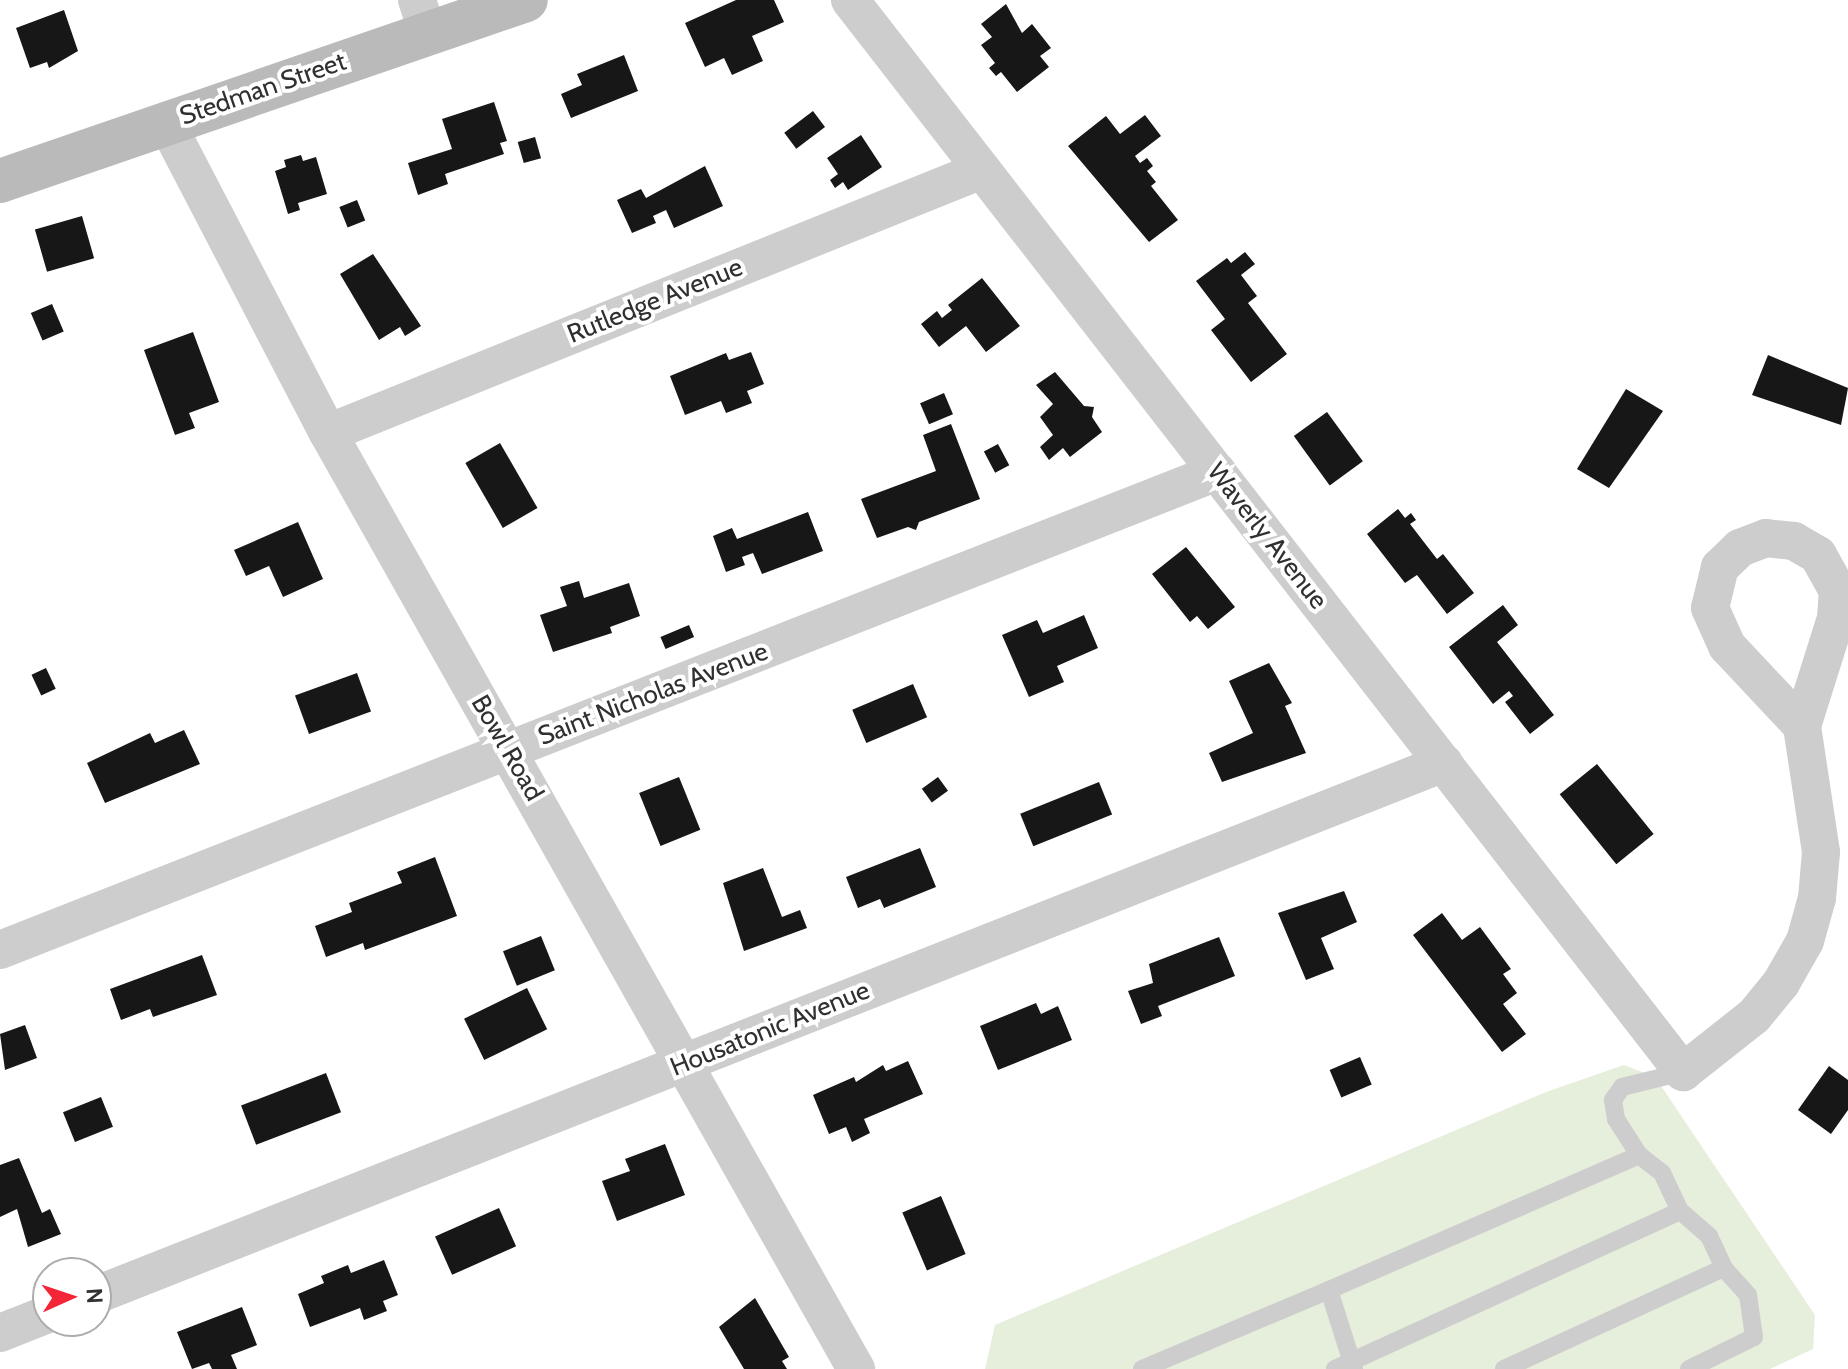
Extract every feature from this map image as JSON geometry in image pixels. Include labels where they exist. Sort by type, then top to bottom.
[{"type":"main road","name":"Stedman Street","points":[[0,181],[166,122],[422,16],[526,0]]},
{"type":"street","name":"Waverly Avenue","points":[[850,0],[1683,1072]]},
{"type":"street","name":"Bowl Road","points":[[166,122],[328,433],[856,1369]]},
{"type":"street","name":"Rutledge Avenue","points":[[328,433],[982,170]]},
{"type":"street","name":"Saint Nicholas Avenue","points":[[0,950],[1217,472]]},
{"type":"street","points":[[1683,1072],[1754,1016],[1805,941],[1817,898],[1821,852],[1802,726],[1836,618],[1838,591],[1818,555],[1794,541],[1766,538],[1729,556],[1714,580],[1710,608],[1727,646],[1802,726]]},
{"type":"street","name":"Housatonic Avenue","points":[[112,1289],[1444,763]]},
{"type":"street","points":[[0,1333],[32,1320]]},
{"type":"lane","points":[[1683,1072],[1615,1094],[1616,1119],[1639,1155],[1662,1173],[1680,1211],[1709,1236],[1724,1268],[1748,1295],[1754,1337],[1689,1369]]},
{"type":"lane","points":[[1142,1369],[1639,1155]]},
{"type":"lane","points":[[1329,1290],[1347,1367],[1680,1211]]},
{"type":"lane","points":[[1504,1369],[1724,1268]]},
{"type":"green space","points":[[1624,1065],[1655,1077],[1815,1315],[1813,1349],[1770,1369],[985,1369],[995,1325],[1546,1092]]},
{"type":"building","points":[[736,0],[774,0],[784,22],[752,36],[763,61],[732,75],[724,58],[705,67],[685,23]]},
{"type":"building","points":[[1006,4],[1022,33],[1032,24],[1051,48],[1040,56],[1049,67],[1017,92],[1001,72],[996,76],[989,68],[995,63],[981,45],[992,37],[981,24]]},
{"type":"building","points":[[64,10],[78,51],[49,68],[47,62],[30,68],[16,28]]},
{"type":"building","points":[[624,55],[638,91],[571,118],[561,94],[582,85],[577,74]]},
{"type":"building","points":[[494,102],[507,141],[500,143],[504,154],[445,174],[448,184],[418,195],[408,163],[452,149],[442,119]]},
{"type":"building","points":[[813,111],[825,127],[796,149],[784,133]]},
{"type":"building","points":[[1145,115],[1161,136],[1135,156],[1140,163],[1147,158],[1153,166],[1147,171],[1156,182],[1151,186],[1178,220],[1149,242],[1068,146],[1106,116],[1120,134]]},
{"type":"building","points":[[861,135],[882,167],[848,190],[843,182],[835,188],[830,180],[838,174],[827,158]]},
{"type":"building","points":[[535,137],[541,158],[524,163],[518,142]]},
{"type":"building","points":[[301,155],[303,161],[316,157],[327,194],[298,203],[300,210],[288,214],[275,171],[286,167],[284,160]]},
{"type":"building","points":[[705,166],[723,206],[674,228],[666,210],[653,216],[656,223],[632,233],[617,200],[641,189],[646,198]]},
{"type":"building","points":[[357,200],[365,220],[348,228],[339,207]]},
{"type":"building","points":[[82,216],[94,258],[47,272],[35,230]]},
{"type":"building","points":[[1245,252],[1255,264],[1241,275],[1257,296],[1248,303],[1287,354],[1251,382],[1211,330],[1225,319],[1196,281],[1227,258],[1231,263]]},
{"type":"building","points":[[373,254],[421,326],[405,336],[400,327],[379,340],[340,274]]},
{"type":"building","points":[[982,278],[1020,326],[986,352],[966,326],[939,347],[921,324],[937,311],[942,318],[952,310],[948,305]]},
{"type":"building","points":[[52,304],[64,332],[43,341],[31,313]]},
{"type":"building","points":[[193,332],[219,402],[189,413],[195,428],[175,435],[144,350]]},
{"type":"building","points":[[751,352],[764,384],[747,391],[752,403],[726,413],[721,401],[685,415],[670,376],[726,353],[729,360]]},
{"type":"building","points":[[1768,355],[1848,388],[1841,425],[1752,395]]},
{"type":"building","points":[[1055,372],[1084,406],[1094,407],[1092,417],[1102,432],[1070,457],[1063,448],[1049,460],[1040,447],[1053,435],[1040,417],[1053,404],[1036,385]]},
{"type":"building","points":[[1626,389],[1663,411],[1609,488],[1577,469]]},
{"type":"building","points":[[944,393],[953,414],[929,424],[920,403]]},
{"type":"building","points":[[1327,412],[1363,461],[1330,485],[1294,436]]},
{"type":"building","points":[[951,424],[980,499],[919,522],[916,530],[908,527],[877,538],[861,499],[936,471],[923,435]]},
{"type":"building","points":[[500,443],[538,508],[503,528],[465,463]]},
{"type":"building","points":[[998,444],[1009,465],[995,473],[984,452]]},
{"type":"building","points":[[1398,509],[1405,518],[1411,513],[1416,520],[1410,524],[1437,559],[1443,554],[1474,593],[1447,614],[1417,575],[1405,583],[1367,534]]},
{"type":"building","points":[[808,512],[823,551],[762,574],[753,553],[742,557],[745,565],[726,572],[713,536],[732,528],[737,539]]},
{"type":"building","points":[[298,522],[323,579],[283,597],[269,566],[246,576],[234,550]]},
{"type":"building","points":[[1186,547],[1235,607],[1208,629],[1197,616],[1190,622],[1152,574]]},
{"type":"building","points":[[579,581],[584,598],[629,583],[640,616],[610,627],[612,633],[553,652],[540,615],[567,606],[560,587]]},
{"type":"building","points":[[1503,605],[1518,625],[1497,642],[1554,715],[1530,734],[1505,702],[1513,696],[1509,691],[1493,704],[1449,647]]},
{"type":"building","points":[[1084,615],[1098,648],[1057,666],[1064,682],[1029,697],[1002,635],[1037,620],[1043,633]]},
{"type":"building","points":[[689,625],[694,637],[666,649],[660,637]]},
{"type":"building","points":[[1269,663],[1292,703],[1285,706],[1306,753],[1222,782],[1209,753],[1253,733],[1229,681]]},
{"type":"building","points":[[46,668],[56,689],[41,696],[31,675]]},
{"type":"building","points":[[357,673],[371,712],[309,734],[295,696]]},
{"type":"building","points":[[913,684],[927,717],[866,743],[852,710]]},
{"type":"building","points":[[184,730],[200,764],[105,803],[87,763],[150,733],[155,743]]},
{"type":"building","points":[[1597,764],[1654,834],[1616,864],[1560,794]]},
{"type":"building","points":[[679,777],[700,830],[660,846],[639,793]]},
{"type":"building","points":[[938,777],[948,791],[932,803],[922,789]]},
{"type":"building","points":[[1099,782],[1112,814],[1033,846],[1020,814]]},
{"type":"building","points":[[920,848],[936,887],[884,908],[880,899],[858,908],[846,877]]},
{"type":"building","points":[[435,857],[457,916],[365,950],[363,943],[326,957],[315,926],[352,912],[349,903],[402,883],[397,872]]},
{"type":"building","points":[[763,868],[782,917],[800,910],[807,928],[744,951],[723,883]]},
{"type":"building","points":[[1344,891],[1357,922],[1321,938],[1334,969],[1306,980],[1278,913]]},
{"type":"building","points":[[1442,913],[1462,940],[1480,927],[1511,969],[1503,974],[1517,993],[1503,1004],[1526,1034],[1502,1052],[1413,935]]},
{"type":"building","points":[[541,936],[555,970],[517,986],[503,951]]},
{"type":"building","points":[[1219,937],[1235,976],[1158,1006],[1162,1016],[1141,1024],[1128,991],[1153,983],[1149,964]]},
{"type":"building","points":[[202,955],[217,995],[153,1017],[150,1009],[121,1020],[110,989]]},
{"type":"building","points":[[527,988],[547,1029],[484,1060],[464,1019]]},
{"type":"building","points":[[1036,1003],[1041,1014],[1058,1006],[1072,1040],[998,1070],[980,1026]]},
{"type":"building","points":[[25,1025],[37,1058],[5,1070],[0,1034]]},
{"type":"building","points":[[1360,1057],[1372,1085],[1341,1098],[1330,1070]]},
{"type":"building","points":[[908,1061],[923,1094],[864,1119],[870,1133],[852,1142],[846,1127],[829,1134],[813,1095],[854,1077],[856,1082],[883,1065],[886,1071]]},
{"type":"building","points":[[1829,1066],[1848,1080],[1848,1110],[1831,1134],[1798,1110]]},
{"type":"building","points":[[326,1073],[341,1112],[256,1145],[241,1106]]},
{"type":"building","points":[[101,1097],[113,1127],[75,1142],[63,1112]]},
{"type":"building","points":[[665,1144],[685,1195],[617,1221],[602,1181],[630,1171],[625,1159]]},
{"type":"building","points":[[19,1158],[42,1213],[50,1209],[61,1234],[28,1247],[17,1209],[0,1217],[0,1165]]},
{"type":"building","points":[[941,1196],[966,1254],[927,1270],[902,1212]]},
{"type":"building","points":[[499,1208],[516,1246],[452,1275],[435,1236]]},
{"type":"building","points":[[384,1260],[398,1295],[383,1301],[387,1311],[364,1320],[360,1308],[310,1327],[298,1294],[324,1283],[321,1276],[348,1265],[351,1273]]},
{"type":"building","points":[[755,1298],[789,1357],[782,1361],[787,1369],[744,1369],[719,1327]]},
{"type":"building","points":[[242,1307],[257,1345],[231,1355],[237,1369],[212,1369],[209,1363],[192,1369],[177,1332]]}]
